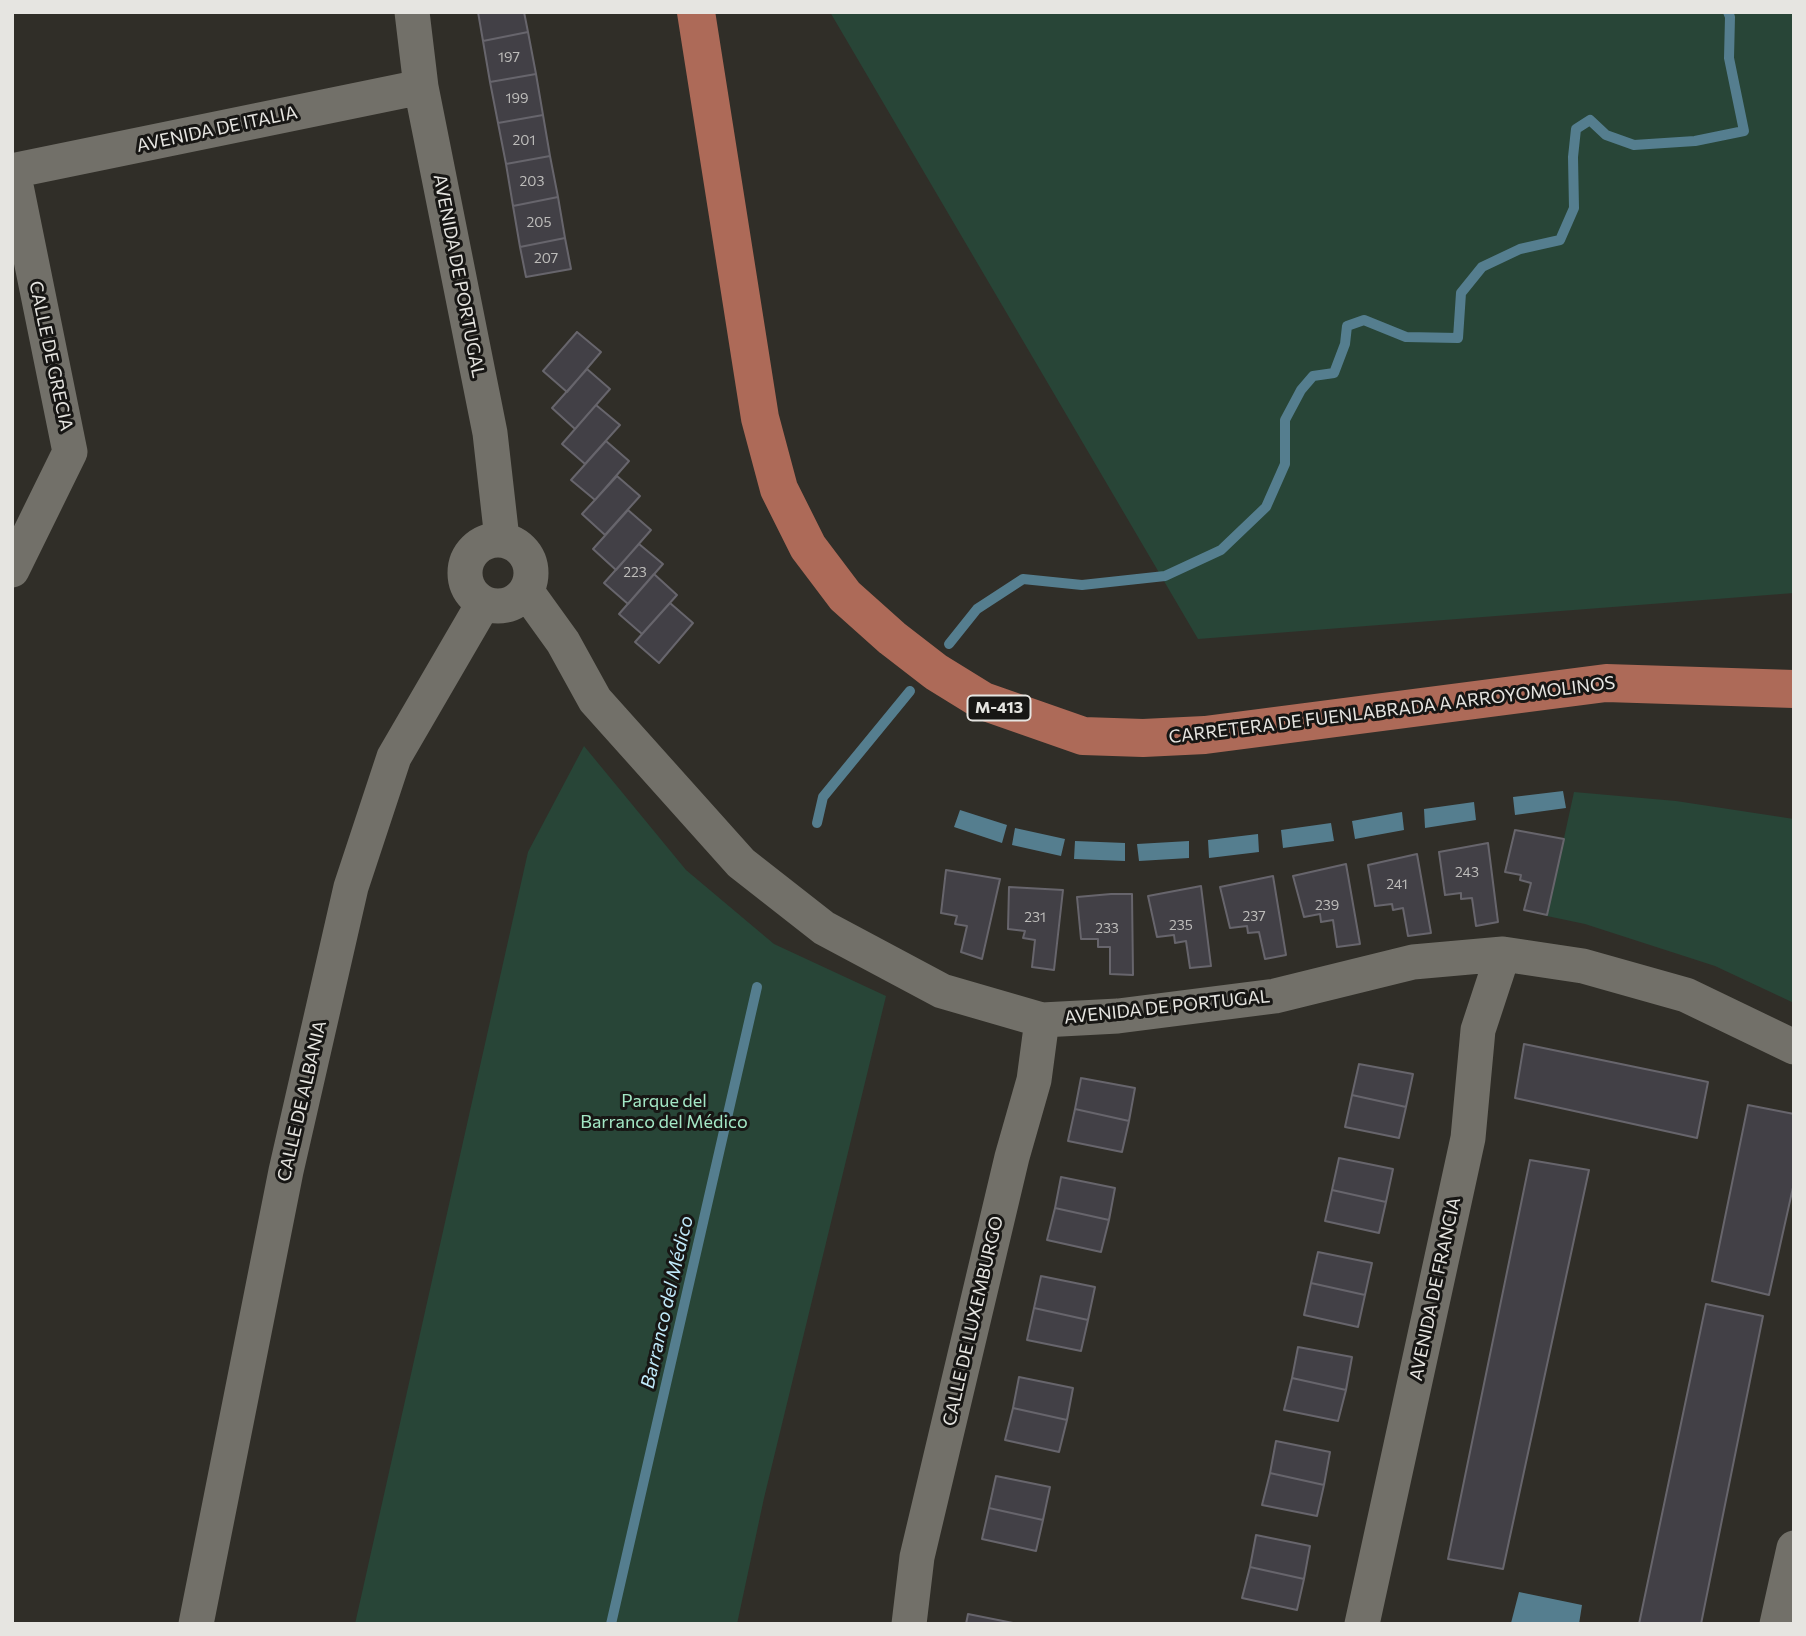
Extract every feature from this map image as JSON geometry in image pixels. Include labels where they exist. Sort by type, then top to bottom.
[{"type":"main road","name":"CARRETERA DE FUENLABRADA A ARROYOMOLINOS","points":[[696,12],[760,418],[779,489],[808,547],[845,596],[914,655],[983,701],[1083,736],[1143,738],[1205,735],[1606,683],[1794,689]]},
{"type":"street","name":"AVENIDA DE PORTUGAL","points":[[412,12],[421,87],[490,433],[502,540]]},
{"type":"street","name":"AVENIDA DE ITALIA","points":[[13,171],[421,87]]},
{"type":"street","name":"CALLE DE GRECIA","points":[[12,570],[70,452],[13,171]]},
{"type":"street","points":[[502,540],[518,545],[528,556],[533,574],[527,592],[516,602],[500,607],[483,604],[468,590],[464,576],[467,561],[476,548],[489,541],[502,540]]},
{"type":"street","name":"AVENIDA DE PORTUGAL","points":[[527,592],[563,642],[595,700],[741,863],[824,928],[942,991],[1042,1020],[1118,1016],[1275,996],[1413,962],[1503,954],[1583,966],[1686,995],[1794,1046]]},
{"type":"street","name":"CALLE DE ALBANIA","points":[[195,1624],[286,1171],[351,887],[394,757],[483,604]]},
{"type":"street","name":"AVENIDA DE FRANCIA","points":[[1362,1624],[1468,1138],[1478,1030],[1503,954]]},
{"type":"street","name":"CALLE DE LUXEMBURGO","points":[[909,1624],[917,1557],[1012,1157],[1034,1080],[1042,1020]]},
{"type":"street","points":[[1777,1624],[1794,1548]]},
{"type":"green space","points":[[830,12],[1794,12],[1794,593],[1198,639]]},
{"type":"green space","name":"Parque del Barranco del Médico","points":[[584,746],[686,870],[774,944],[886,996],[764,1498],[737,1624],[355,1624],[528,852]]},
{"type":"green space","points":[[1574,792],[1676,801],[1794,819],[1794,1003],[1715,966],[1585,924],[1547,916]]},
{"type":"water","points":[[1563,791],[1566,808],[1515,815],[1513,797]]},
{"type":"water","points":[[1474,802],[1476,820],[1425,828],[1424,809]]},
{"type":"water","points":[[960,810],[1007,825],[1002,843],[954,827]]},
{"type":"water","points":[[1402,812],[1404,830],[1355,839],[1352,821]]},
{"type":"water","points":[[1331,823],[1334,841],[1283,848],[1281,830]]},
{"type":"water","points":[[1015,828],[1065,839],[1061,856],[1012,845]]},
{"type":"water","points":[[1258,834],[1259,852],[1209,858],[1208,840]]},
{"type":"water","points":[[1075,841],[1125,843],[1125,861],[1074,859]]},
{"type":"water","points":[[1189,841],[1189,858],[1139,861],[1137,844]]},
{"type":"water","points":[[1519,1592],[1582,1605],[1579,1624],[1511,1623]]},
{"type":"building","points":[[478,12],[524,12],[528,32],[483,41]]},
{"type":"building","points":[[528,32],[536,74],[490,82],[483,41]]},
{"type":"building","points":[[536,74],[543,115],[498,123],[490,82]]},
{"type":"building","points":[[543,115],[550,156],[506,164],[498,123]]},
{"type":"building","points":[[550,156],[558,197],[513,206],[506,164]]},
{"type":"building","points":[[558,197],[565,238],[520,247],[513,206]]},
{"type":"building","points":[[565,238],[571,269],[526,277],[520,247]]},
{"type":"building","points":[[577,332],[601,352],[567,392],[543,371]]},
{"type":"building","points":[[587,369],[610,389],[575,429],[552,408]]},
{"type":"building","points":[[596,405],[620,425],[585,464],[562,444]]},
{"type":"building","points":[[606,441],[629,461],[595,500],[571,480]]},
{"type":"building","points":[[617,476],[640,496],[605,535],[582,514]]},
{"type":"building","points":[[628,510],[651,530],[616,570],[593,549]]},
{"type":"building","points":[[639,544],[663,564],[628,604],[604,583]]},
{"type":"building","points":[[654,574],[677,595],[642,634],[619,614]]},
{"type":"building","points":[[670,603],[693,623],[659,663],[635,642]]},
{"type":"building","points":[[1515,830],[1564,839],[1547,915],[1524,910],[1531,883],[1520,880],[1521,875],[1505,872]]},
{"type":"building","points":[[1488,843],[1498,922],[1476,926],[1472,898],[1461,899],[1461,893],[1445,895],[1439,852]]},
{"type":"building","points":[[1417,854],[1431,933],[1408,936],[1403,908],[1393,910],[1392,904],[1375,906],[1368,865]]},
{"type":"building","points":[[1346,864],[1360,944],[1337,947],[1333,920],[1321,922],[1320,914],[1304,917],[1293,876]]},
{"type":"building","points":[[946,870],[1000,879],[982,959],[961,952],[967,926],[955,924],[957,916],[941,913]]},
{"type":"building","points":[[1273,876],[1286,955],[1265,959],[1259,932],[1248,933],[1247,926],[1230,928],[1220,887]]},
{"type":"building","points":[[1201,886],[1211,966],[1190,968],[1186,941],[1175,943],[1174,935],[1157,937],[1148,896]]},
{"type":"building","points":[[1009,887],[1063,890],[1054,970],[1032,967],[1035,940],[1023,938],[1025,931],[1008,929]]},
{"type":"building","points":[[1132,894],[1133,975],[1110,974],[1110,947],[1098,947],[1098,939],[1081,939],[1077,897]]},
{"type":"building","points":[[1524,1044],[1708,1082],[1697,1138],[1515,1098]]},
{"type":"building","points":[[1359,1064],[1413,1074],[1406,1107],[1352,1095]]},
{"type":"building","points":[[1081,1078],[1135,1088],[1129,1121],[1075,1109]]},
{"type":"building","points":[[1352,1095],[1406,1107],[1399,1138],[1345,1127]]},
{"type":"building","points":[[1748,1105],[1794,1114],[1794,1183],[1769,1295],[1712,1281]]},
{"type":"building","points":[[1075,1109],[1129,1121],[1122,1152],[1068,1141]]},
{"type":"building","points":[[1339,1158],[1393,1169],[1386,1202],[1332,1190]]},
{"type":"building","points":[[1530,1160],[1589,1170],[1503,1569],[1448,1559]]},
{"type":"building","points":[[1061,1177],[1115,1188],[1109,1220],[1055,1208]]},
{"type":"building","points":[[1332,1190],[1386,1202],[1379,1233],[1325,1221]]},
{"type":"building","points":[[1055,1208],[1109,1220],[1101,1252],[1047,1240]]},
{"type":"building","points":[[1318,1252],[1372,1263],[1365,1295],[1311,1283]]},
{"type":"building","points":[[1041,1276],[1095,1287],[1088,1320],[1034,1308]]},
{"type":"building","points":[[1311,1283],[1365,1295],[1358,1327],[1304,1315]]},
{"type":"building","points":[[1706,1304],[1763,1316],[1701,1624],[1639,1624]]},
{"type":"building","points":[[1034,1308],[1088,1320],[1081,1351],[1027,1340]]},
{"type":"building","points":[[1298,1347],[1352,1357],[1346,1390],[1292,1378]]},
{"type":"building","points":[[1019,1377],[1073,1388],[1067,1420],[1013,1408]]},
{"type":"building","points":[[1292,1378],[1346,1390],[1338,1421],[1284,1410]]},
{"type":"building","points":[[1013,1408],[1067,1420],[1059,1452],[1005,1440]]},
{"type":"building","points":[[1276,1441],[1330,1452],[1324,1485],[1270,1473]]},
{"type":"building","points":[[1270,1473],[1324,1485],[1317,1516],[1262,1505]]},
{"type":"building","points":[[996,1476],[1050,1487],[1043,1520],[989,1508]]},
{"type":"building","points":[[989,1508],[1043,1520],[1036,1551],[982,1539]]},
{"type":"building","points":[[1256,1535],[1310,1546],[1304,1579],[1250,1567]]},
{"type":"building","points":[[1250,1567],[1304,1579],[1297,1610],[1242,1598]]},
{"type":"building","points":[[968,1614],[1018,1624],[966,1624]]},
{"type":"waterway","name":"Barranco del Médico","points":[[949,644],[977,609],[1023,579],[1082,585],[1165,576],[1221,550],[1266,507],[1285,464],[1285,420],[1301,390],[1313,376],[1334,373],[1345,344],[1347,326],[1364,320],[1406,337],[1458,338],[1461,293],[1482,267],[1520,249],[1560,240],[1574,208],[1573,157],[1576,129],[1590,120],[1606,135],[1634,145],[1695,141],[1744,131],[1729,58],[1728,12]]},
{"type":"waterway","name":"Barranco del Médico","points":[[817,823],[823,797],[910,691]]},
{"type":"waterway","name":"Barranco del Médico","points":[[611,1624],[757,987]]}]
